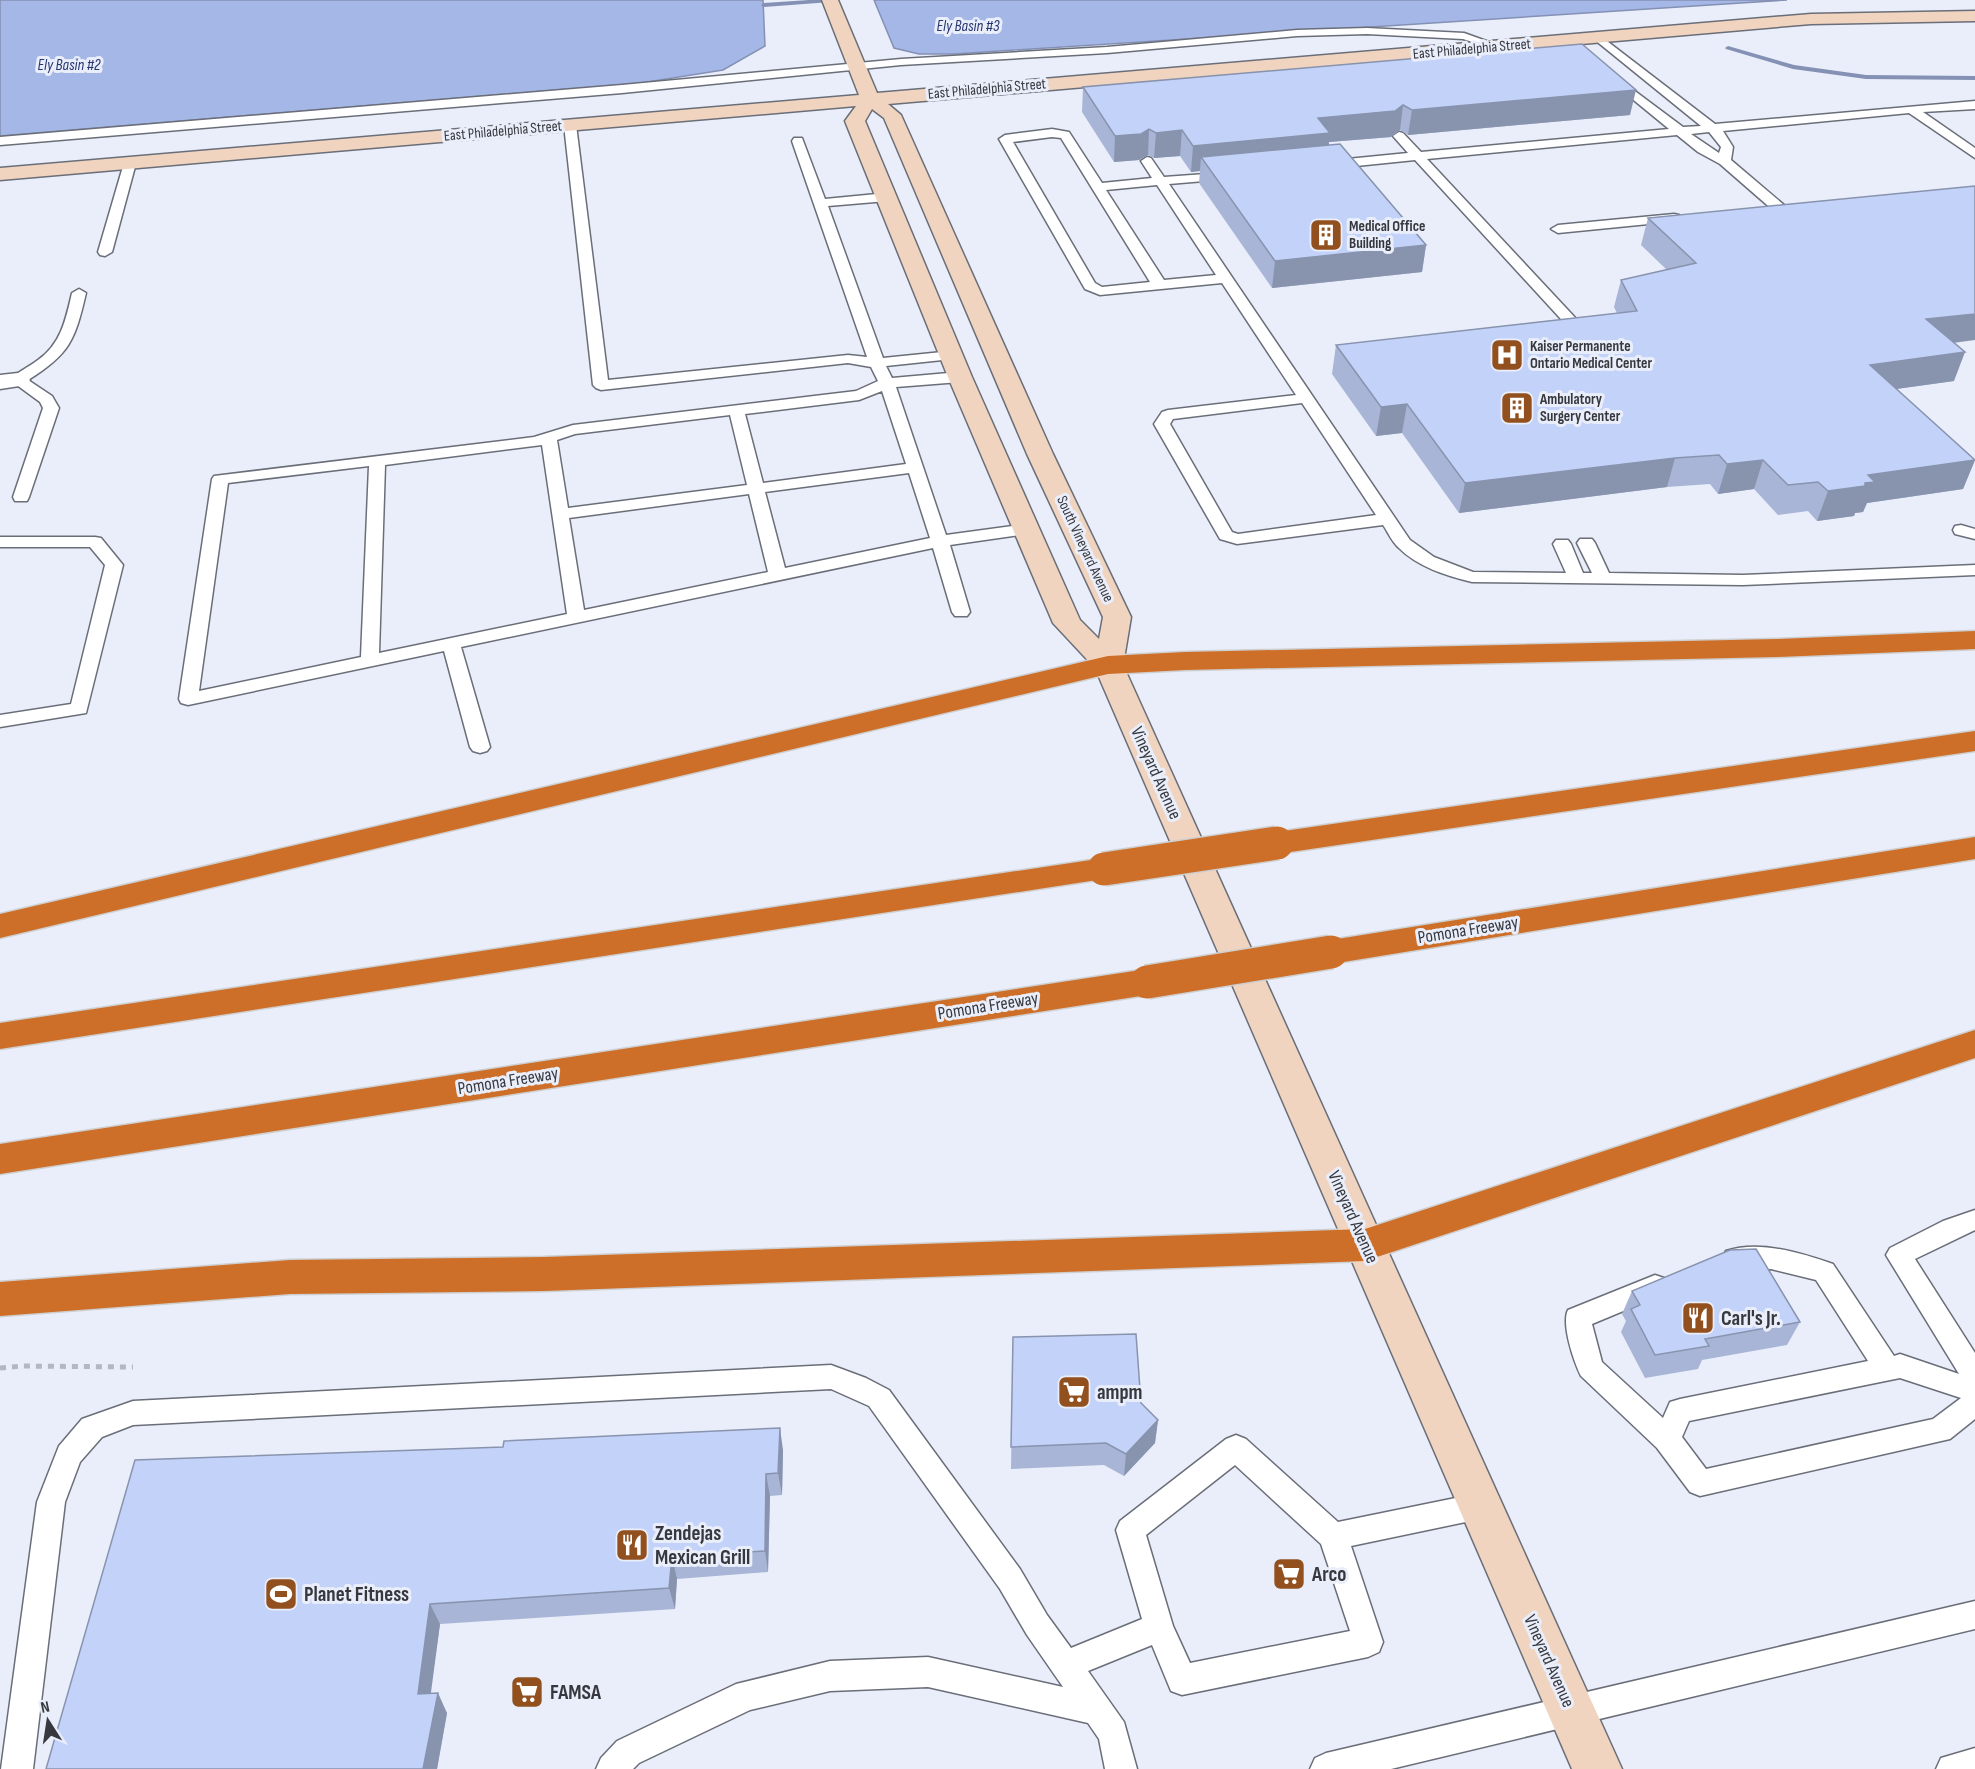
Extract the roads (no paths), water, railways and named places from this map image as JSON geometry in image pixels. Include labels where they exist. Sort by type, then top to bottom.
[{"type":"highway","points":[[0,926],[1108,665],[1185,660],[1777,648],[1975,640]]},
{"type":"highway","points":[[0,1036],[1104,868],[1975,741]]},
{"type":"highway","name":"Pomona Freeway","points":[[0,1159],[1147,982],[1975,848]]},
{"type":"highway","points":[[0,1299],[290,1277],[556,1274],[1365,1245],[1975,1044]]},
{"type":"main road","name":"South Vineyard Avenue","points":[[833,5],[870,99],[893,118],[1040,454],[1117,617],[1108,665]]},
{"type":"main road","name":"East Philadelphia Street","points":[[0,174],[1811,19],[1975,16]]},
{"type":"main road","points":[[870,99],[855,121],[956,366],[1067,623],[1108,665]]},
{"type":"main road","name":"Vineyard Avenue","points":[[1108,665],[1597,1769]]},
{"type":"lane","points":[[0,141],[901,62],[1107,50],[1297,33],[1367,31],[1464,36],[1497,47]]},
{"type":"lane","points":[[1599,38],[1712,129],[1726,147],[1724,161]]},
{"type":"lane","points":[[1567,40],[1585,54]]},
{"type":"lane","points":[[1602,69],[1702,149],[1724,161],[1784,207],[1755,210]]},
{"type":"lane","points":[[1312,167],[1911,109],[1975,105]]},
{"type":"lane","points":[[1911,109],[1975,154]]},
{"type":"lane","points":[[570,125],[601,385],[848,359],[877,363],[956,366]]},
{"type":"lane","points":[[1619,126],[1631,136]]},
{"type":"lane","points":[[1159,284],[1065,135],[1052,133],[1005,139],[1090,286],[1100,291],[1225,278]]},
{"type":"lane","points":[[1399,136],[1576,327]]},
{"type":"lane","points":[[798,141],[886,383],[940,540],[961,612]]},
{"type":"lane","points":[[1147,161],[1404,544],[1421,559],[1448,571],[1472,577],[1743,580],[1975,570]]},
{"type":"lane","points":[[105,252],[130,163]]},
{"type":"lane","points":[[1097,187],[1242,173]]},
{"type":"lane","points":[[820,203],[887,197]]},
{"type":"lane","points":[[1558,229],[1686,217]]},
{"type":"lane","points":[[9,381],[51,360],[68,341],[79,292]]},
{"type":"lane","points":[[956,366],[886,383],[859,395],[573,430],[536,442],[220,479],[188,699],[940,540],[1027,529]]},
{"type":"lane","points":[[9,381],[47,399],[51,408],[21,498]]},
{"type":"lane","points":[[1306,398],[1168,415],[1162,424],[1226,535],[1237,539],[1387,519]]},
{"type":"lane","points":[[736,410],[778,575]]},
{"type":"lane","points":[[549,438],[576,617]]},
{"type":"lane","points":[[370,660],[377,460]]},
{"type":"lane","points":[[561,513],[914,468]]},
{"type":"lane","points":[[1975,526],[1961,530],[1975,534]]},
{"type":"lane","points":[[0,542],[95,542],[114,565],[79,709],[0,721]]},
{"type":"lane","points":[[1586,543],[1604,578]]},
{"type":"lane","points":[[1562,544],[1578,579]]},
{"type":"lane","points":[[451,644],[480,747]]},
{"type":"lane","points":[[1975,1220],[1952,1228],[1899,1255],[1975,1376]]},
{"type":"lane","points":[[1706,1264],[1717,1260],[1771,1258],[1824,1272],[1887,1368]]},
{"type":"lane","points":[[1674,1278],[1577,1318],[1590,1368],[1667,1439],[1700,1483],[1940,1430],[1975,1403]]},
{"type":"lane","points":[[1667,1439],[1680,1411],[1887,1368],[1900,1366],[1975,1390]]},
{"type":"lane","points":[[17,1769],[51,1502],[69,1455],[92,1428],[133,1413],[831,1377],[857,1386],[879,1398],[1010,1579],[1037,1625],[1113,1732],[1121,1769]]},
{"type":"lane","points":[[1236,1448],[1333,1536],[1368,1642],[1182,1680],[1159,1627],[1130,1530],[1236,1448]]},
{"type":"lane","points":[[1333,1536],[1480,1506]]},
{"type":"lane","points":[[1326,1769],[1975,1615]]},
{"type":"lane","points":[[1065,1666],[1159,1627]]},
{"type":"lane","points":[[612,1769],[628,1752],[747,1695],[830,1676],[928,1672],[1097,1710]]},
{"type":"lane","points":[[1952,1769],[1975,1764]]},
{"type":"water","name":"Ely Basin #2","points":[[0,0],[763,0],[765,46],[723,70],[641,83],[0,136]]},
{"type":"water","name":"Ely Basin #3","points":[[874,0],[1787,0],[954,54],[919,54],[894,48]]},
{"type":"waterway","points":[[764,5],[831,0]]},
{"type":"waterway","points":[[1728,48],[1793,67],[1866,77],[1975,78]]},
{"type":"place","name":"Medical Office Building","points":[[1326,235]]},
{"type":"place","name":"Kaiser Permanente Ontario Medical Center","points":[[1507,355]]},
{"type":"place","name":"Ambulatory Surgery Center","points":[[1517,408]]},
{"type":"place","name":"Carl's Jr.","points":[[1698,1318]]},
{"type":"place","name":"ampm","points":[[1074,1392]]},
{"type":"place","name":"Zendejas Mexican Grill","points":[[632,1545]]},
{"type":"place","name":"Arco","points":[[1289,1574]]},
{"type":"place","name":"Planet Fitness","points":[[281,1594]]},
{"type":"place","name":"FAMSA","points":[[527,1692]]}]
